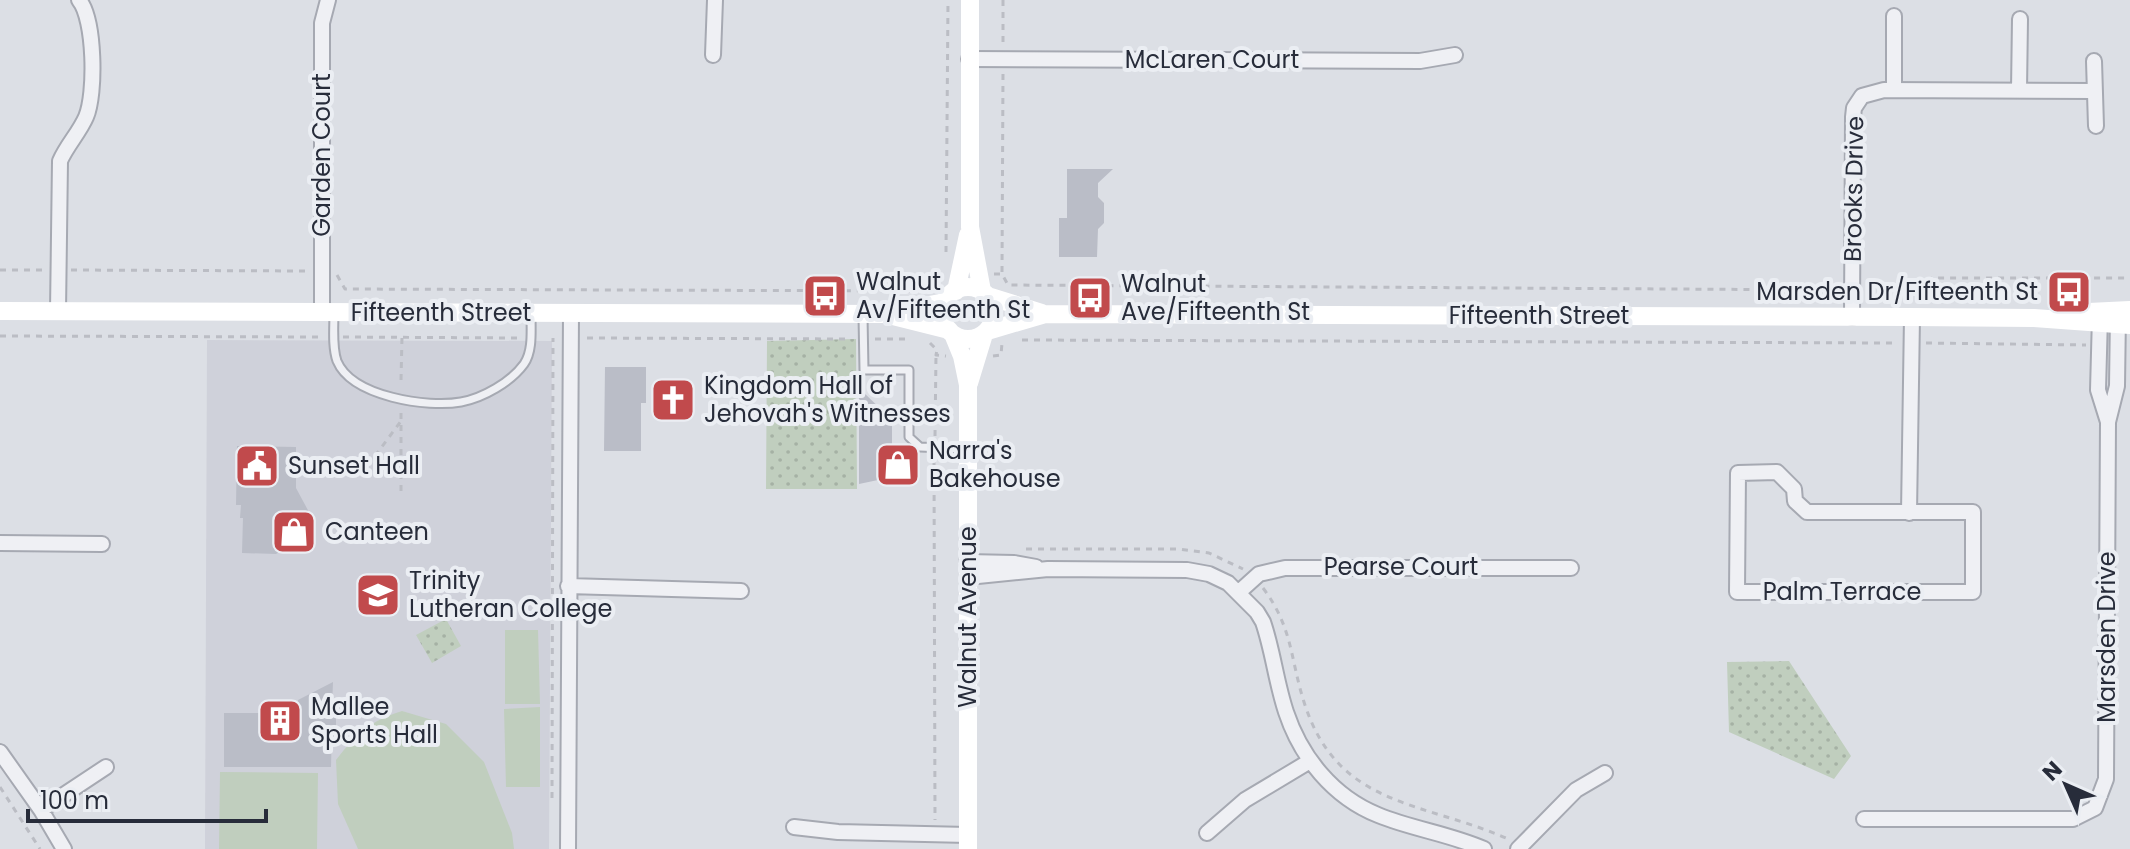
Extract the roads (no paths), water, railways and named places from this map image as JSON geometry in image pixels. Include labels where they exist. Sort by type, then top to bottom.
[{"type":"street","points":[[58,311],[60,161],[86,118],[89,106],[89,18],[79,0]]},
{"type":"street","name":"Garden Court","points":[[328,0],[322,23],[322,271],[328,312]]},
{"type":"street","points":[[713,55],[715,0]]},
{"type":"street","points":[[970,0],[968,288],[943,317],[970,356]]},
{"type":"street","name":"Brooks Drive","points":[[1894,16],[1894,90]]},
{"type":"street","points":[[2019,90],[2020,19]]},
{"type":"street","name":"McLaren Court","points":[[969,59],[1420,61],[1455,55]]},
{"type":"street","points":[[2094,61],[2096,126]]},
{"type":"street","name":"Brooks Drive","points":[[1852,317],[1854,108],[1857,100],[1867,93],[1894,90],[2095,91]]},
{"type":"street","points":[[951,332],[968,339],[985,333],[991,325],[994,310],[968,288]]},
{"type":"street","name":"Fifteenth Street","points":[[872,314],[968,288],[1045,314]]},
{"type":"street","name":"Fifteenth Street","points":[[0,311],[872,314],[951,332]]},
{"type":"street","points":[[568,849],[571,313]]},
{"type":"street","name":"Fifteenth Street","points":[[985,333],[1045,314],[2116,317]]},
{"type":"street","points":[[1909,513],[1912,317]]},
{"type":"street","name":"Marsden Drive","points":[[2108,422],[2098,390],[2098,345],[2116,317]]},
{"type":"street","name":"Marsden Drive","points":[[1864,819],[2073,819],[2095,808],[2106,779],[2108,422],[2117,386],[2116,317]]},
{"type":"street","name":"Walnut Avenue","points":[[968,842],[968,385],[970,356],[985,333]]},
{"type":"street","name":"Palm Terrace","points":[[1777,472],[1794,489],[1795,501],[1807,512],[1909,513],[1973,512],[1973,592],[1737,592],[1738,473],[1777,472]]},
{"type":"street","points":[[0,543],[102,544]]},
{"type":"street","points":[[968,570],[1014,563],[1048,569],[1187,570],[1209,574],[1239,592],[1263,622],[1296,738],[1310,761],[1340,792],[1373,813],[1484,849]]},
{"type":"street","name":"Pearse Court","points":[[1239,592],[1259,574],[1285,568],[1571,568]]},
{"type":"street","points":[[568,586],[741,591]]},
{"type":"street","points":[[0,752],[64,849]]},
{"type":"street","points":[[1207,833],[1245,800],[1310,761]]},
{"type":"street","points":[[41,810],[106,767]]},
{"type":"street","points":[[1518,849],[1576,790],[1605,773]]},
{"type":"street","points":[[794,827],[838,832],[935,834],[968,842]]},
{"type":"lane","points":[[328,312],[337,360],[358,384],[401,399],[459,403],[487,392],[515,374],[528,356],[531,313]]},
{"type":"lane","points":[[872,314],[864,339],[864,370],[909,370],[909,437],[920,447],[968,449]]},
{"type":"place","name":"Marsden Dr/Fifteenth St","points":[[2069,292]]},
{"type":"place","name":"Walnut Av/Fifteenth St","points":[[825,296]]},
{"type":"place","name":"Walnut Ave/Fifteenth St","points":[[1090,298]]},
{"type":"place","name":"Kingdom Hall of Jehovah's Witnesses","points":[[673,400]]},
{"type":"place","name":"Narra's Bakehouse","points":[[898,465]]},
{"type":"place","name":"Sunset Hall","points":[[257,466]]},
{"type":"place","name":"Canteen","points":[[294,532]]},
{"type":"place","name":"Trinity Lutheran College","points":[[378,595]]},
{"type":"place","name":"Mallee Sports Hall","points":[[280,721]]}]
